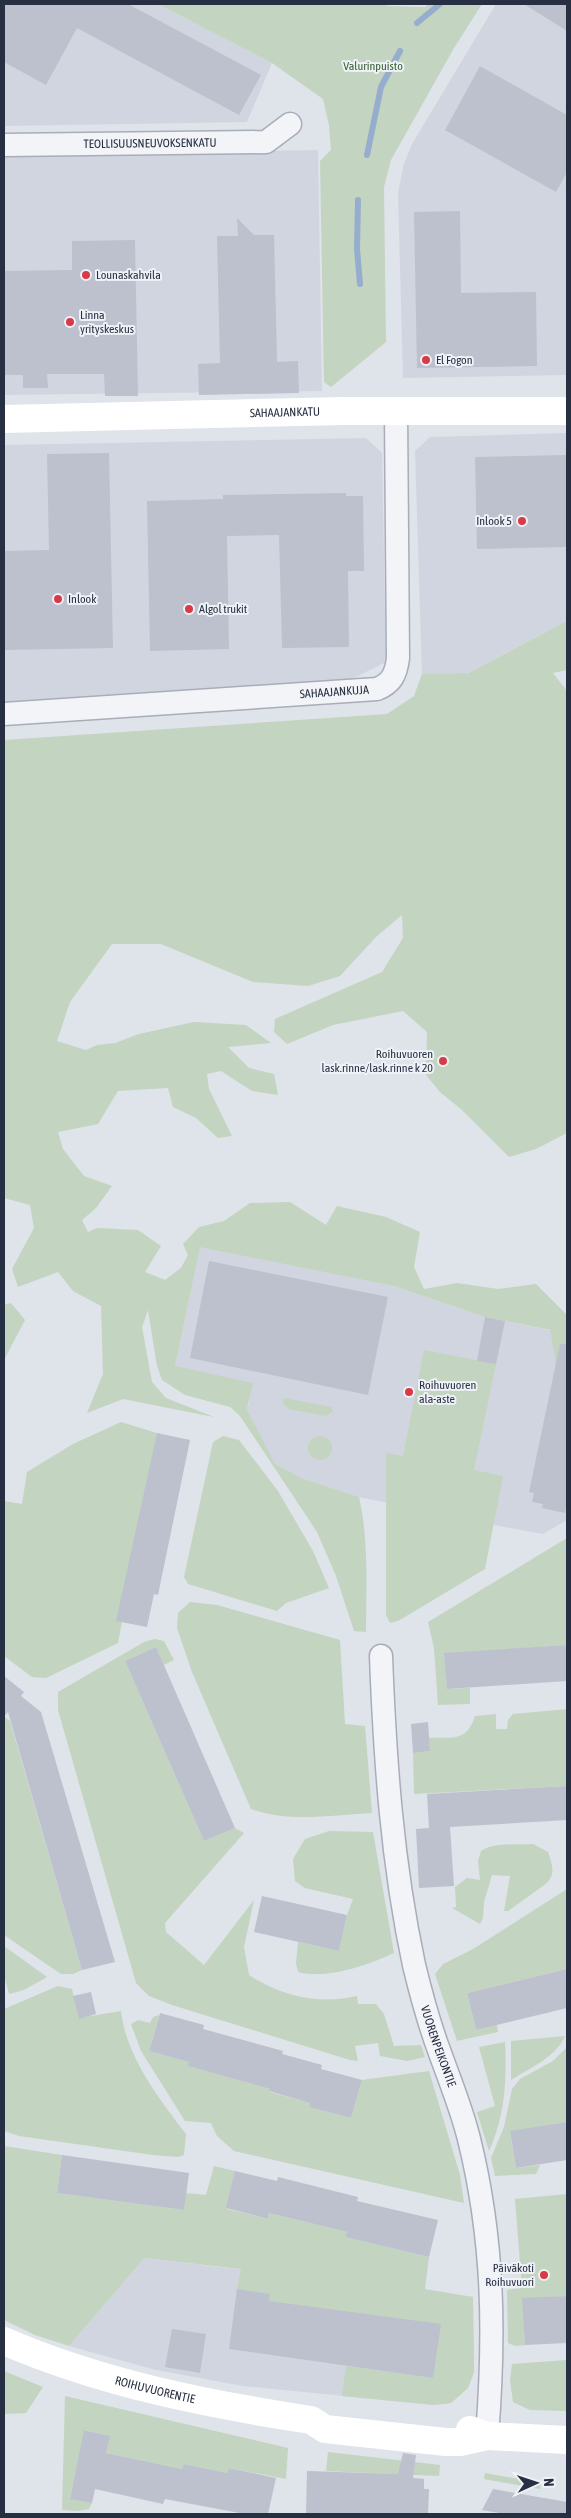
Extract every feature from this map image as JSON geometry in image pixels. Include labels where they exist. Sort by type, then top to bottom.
[{"type":"main road","name":"SAHAAJANKATU","points":[[4,419],[396,411],[567,411]]},
{"type":"main road","name":"ROIHUVUORENTIE","points":[[4,2341],[43,2358],[110,2379],[202,2401],[311,2420],[327,2414],[460,2426],[487,2436],[567,2440]]},
{"type":"street","name":"TEOLLISUUSNEUVOKSENKATU","points":[[4,145],[266,142],[290,124]]},
{"type":"street","name":"SAHAAJANKUJA","points":[[4,714],[377,689],[388,685],[397,670],[398,658],[396,411]]},
{"type":"street","name":"VUORENPEIKONTIE","points":[[381,1656],[386,1773],[396,1868],[405,1918],[429,2021],[469,2138],[484,2207],[493,2302],[492,2361],[487,2436]]},
{"type":"shaded area","points":[[4,4],[158,4],[272,63],[247,122],[4,126]]},
{"type":"shaded area","points":[[496,4],[567,4],[567,375],[403,378],[398,193],[404,164],[412,144]]},
{"type":"shaded area","points":[[318,150],[322,391],[4,395],[4,156]]},
{"type":"shaded area","points":[[567,433],[567,621],[467,673],[422,674],[415,451],[430,437]]},
{"type":"shaded area","points":[[366,438],[382,453],[386,662],[354,678],[131,701],[4,702],[4,445]]},
{"type":"shaded area","name":"Roihuvuoren ala-aste","points":[[200,1246],[394,1286],[485,1317],[567,1334],[567,1520],[543,1534],[494,1525],[359,1497],[301,1478],[275,1464],[247,1409],[250,1400],[175,1366]]},
{"type":"shaded area","points":[[143,2258],[473,2297],[474,2372],[468,2388],[451,2403],[434,2405],[243,2386],[156,2370],[69,2346]]},
{"type":"green space","name":"Valurinpuisto","points":[[158,4],[383,4],[388,6],[425,7],[429,4],[482,4],[454,48],[391,160],[384,187],[386,342],[331,387],[324,382],[320,161],[331,150],[329,125],[323,99],[272,63]]},
{"type":"green space","points":[[567,621],[567,670],[553,673],[567,691],[567,1133],[536,1149],[509,1157],[462,1110],[440,1092],[426,1075],[427,1032],[403,1011],[333,1025],[287,1044],[274,1032],[275,1019],[382,972],[403,938],[402,915],[376,937],[340,976],[308,986],[253,982],[161,944],[112,944],[70,1002],[57,1041],[86,1050],[97,1045],[115,1043],[139,1034],[194,1022],[246,1025],[271,1043],[228,1047],[249,1068],[274,1074],[278,1095],[252,1091],[221,1071],[207,1074],[209,1089],[232,1136],[218,1138],[196,1118],[173,1107],[168,1088],[118,1091],[98,1124],[58,1132],[63,1149],[84,1176],[112,1186],[96,1208],[82,1220],[88,1232],[97,1228],[138,1230],[161,1246],[145,1272],[165,1280],[181,1268],[188,1255],[183,1244],[199,1227],[224,1221],[250,1203],[290,1202],[326,1225],[337,1206],[386,1217],[420,1232],[414,1267],[424,1289],[457,1283],[498,1289],[536,1284],[567,1315],[567,1366],[556,1364],[550,1330],[485,1317],[394,1286],[200,1247],[175,1366],[253,1383],[247,1409],[275,1464],[301,1478],[359,1497],[366,1547],[366,1632],[354,1631],[336,1576],[317,1532],[240,1416],[230,1407],[185,1395],[162,1380],[157,1366],[148,1310],[142,1327],[152,1382],[166,1398],[214,1417],[123,1399],[87,1413],[103,1374],[101,1306],[73,1291],[58,1272],[18,1287],[12,1269],[34,1228],[30,1205],[4,1198],[4,740],[387,714],[414,696],[422,674],[468,673]]},
{"type":"green space","points":[[11,1303],[25,1320],[4,1360],[4,1305]]},
{"type":"green space","points":[[424,1350],[496,1364],[474,1470],[503,1476],[485,1569],[398,1621],[390,1623],[386,1615],[386,1453],[403,1456]]},
{"type":"green space","points":[[284,1398],[331,1407],[333,1411],[326,1416],[289,1409],[283,1404]]},
{"type":"green space","points":[[121,1422],[157,1433],[118,1643],[46,1678],[32,1677],[4,1656],[4,1501],[22,1504],[27,1472],[73,1444]]},
{"type":"green space","points":[[223,1436],[239,1440],[278,1491],[313,1551],[329,1588],[286,1603],[277,1611],[188,1584],[184,1577],[213,1442]]},
{"type":"green space","points":[[320,1436],[325,1437],[331,1443],[331,1453],[325,1459],[320,1460],[315,1459],[309,1453],[308,1448],[309,1443],[315,1437]]},
{"type":"green space","points":[[567,1538],[567,1645],[445,1654],[447,1689],[470,1688],[470,1704],[438,1705],[434,1648],[428,1622]]},
{"type":"green space","points":[[190,1602],[217,1605],[340,1640],[345,1724],[365,1726],[372,1813],[295,1817],[280,1816],[251,1809],[192,1672],[177,1628],[178,1613]]},
{"type":"green space","points":[[155,1639],[164,1641],[174,1660],[164,1665],[156,1647],[125,1661],[204,1841],[235,1828],[244,1833],[165,1923],[166,1932],[204,1965],[254,1900],[244,1947],[249,1975],[274,1988],[301,1997],[343,1999],[357,1996],[358,2004],[376,2004],[384,2014],[394,2046],[421,2045],[425,2057],[407,2061],[380,2056],[378,2043],[355,2046],[358,2061],[350,2060],[172,2005],[149,1996],[136,1983],[58,1710],[58,1692],[144,1642]]},
{"type":"green space","points":[[567,1709],[567,1786],[414,1794],[413,1753],[430,1751],[429,1738],[452,1737],[463,1734],[472,1724],[475,1716],[496,1714],[496,1729],[507,1729],[508,1720],[513,1714]]},
{"type":"green space","points":[[5,1717],[10,1721],[82,1970],[73,1974],[61,1974],[4,1935]]},
{"type":"green space","points":[[329,1831],[373,1832],[394,1953],[347,1970],[334,1973],[309,1974],[298,1972],[296,1963],[298,1942],[339,1951],[347,1915],[353,1899],[305,1888],[295,1881],[293,1859],[305,1839]]},
{"type":"green space","points":[[506,1844],[533,1844],[548,1852],[552,1864],[552,1876],[547,1883],[508,1911],[504,1911],[510,1876],[492,1875],[480,1924],[452,1908],[456,1907],[455,1887],[467,1878],[480,1880],[478,1861],[481,1851],[493,1846]]},
{"type":"green space","points":[[567,1889],[567,1969],[467,1993],[476,2030],[497,2025],[498,2032],[457,2041],[435,1974],[443,1964],[473,1949]]},
{"type":"green space","points":[[4,1946],[47,1977],[24,1990],[9,1994],[4,1975]]},
{"type":"green space","points":[[58,1986],[72,1989],[79,2018],[121,2011],[129,2044],[145,2076],[186,2134],[184,2155],[178,2157],[153,2155],[19,2136],[4,2131],[4,2009]]},
{"type":"green space","points":[[159,2015],[149,2051],[189,2062],[189,2066],[270,2089],[270,2092],[310,2103],[309,2107],[351,2118],[362,2080],[429,2071],[460,2175],[464,2203],[234,2151],[217,2136],[211,2123],[185,2121],[141,2051],[131,2024],[138,2020],[150,2023],[153,2017]]},
{"type":"green space","points":[[565,2036],[549,2056],[511,2080],[511,2041]]},
{"type":"green space","points":[[505,2042],[504,2098],[499,2125],[489,2151],[477,2112],[495,2106],[479,2047]]},
{"type":"green space","points":[[567,2047],[567,2122],[510,2132],[516,2168],[540,2165],[536,2174],[495,2176],[491,2158],[504,2127],[512,2089],[520,2079],[553,2061]]},
{"type":"green space","points":[[4,2146],[62,2155],[57,2193],[184,2210],[186,2193],[206,2195],[214,2166],[235,2171],[227,2209],[268,2219],[269,2213],[347,2232],[345,2237],[429,2257],[425,2289],[473,2297],[474,2372],[468,2388],[451,2403],[434,2405],[342,2396],[346,2366],[433,2378],[440,2325],[269,2301],[270,2294],[237,2289],[241,2269],[144,2258],[69,2346],[35,2335],[4,2320]]},
{"type":"green space","name":"Päiväkoti Roihuvuori","points":[[567,2194],[567,2296],[523,2299],[525,2345],[515,2346],[508,2343],[507,2290],[522,2288],[515,2199]]},
{"type":"green space","points":[[567,2360],[567,2411],[530,2410],[513,2402],[510,2380],[512,2364]]},
{"type":"green space","points":[[4,2371],[43,2387],[26,2413],[4,2414]]},
{"type":"green space","points":[[65,2396],[288,2448],[286,2479],[229,2468],[227,2473],[184,2464],[182,2469],[106,2453],[109,2436],[85,2430],[70,2498],[92,2503],[89,2509],[78,2511],[62,2510]]},
{"type":"green space","points":[[328,2452],[440,2465],[439,2476],[326,2471]]},
{"type":"green space","points":[[485,2473],[541,2483],[540,2489],[484,2479]]},
{"type":"building","points":[[4,4],[128,4],[261,75],[239,115],[77,28],[46,85],[4,62]]},
{"type":"building","points":[[524,4],[567,4],[567,31]]},
{"type":"building","points":[[480,66],[567,115],[567,172],[556,192],[445,130]]},
{"type":"building","points":[[460,211],[461,293],[536,292],[537,366],[417,368],[414,212]]},
{"type":"building","points":[[237,218],[254,235],[274,235],[277,362],[298,361],[299,393],[199,395],[198,364],[220,363],[217,236],[238,236]]},
{"type":"building","name":"Linna yrityskeskus","points":[[135,240],[138,396],[105,396],[104,374],[47,374],[48,388],[23,388],[23,375],[4,375],[4,271],[72,270],[72,241]]},
{"type":"building","name":"Inlook","points":[[109,453],[113,648],[4,650],[4,551],[49,550],[47,454]]},
{"type":"building","name":"Inlook 5","points":[[567,455],[567,547],[477,549],[475,457]]},
{"type":"building","name":"Algol trukit","points":[[346,493],[346,496],[363,496],[364,571],[348,571],[349,647],[282,648],[279,535],[227,536],[229,649],[150,651],[147,501],[223,499],[223,495]]},
{"type":"building","points":[[209,1261],[388,1297],[368,1395],[190,1358]]},
{"type":"building","points":[[485,1317],[505,1321],[496,1364],[477,1361]]},
{"type":"building","points":[[560,1344],[567,1344],[567,1504],[565,1513],[542,1508],[543,1504],[532,1502],[534,1493],[529,1492]]},
{"type":"building","points":[[157,1433],[190,1440],[158,1595],[154,1594],[147,1627],[116,1621]]},
{"type":"building","points":[[567,1645],[567,1681],[447,1689],[444,1653]]},
{"type":"building","points":[[156,1647],[235,1828],[204,1841],[125,1661]]},
{"type":"building","points":[[4,1676],[24,1692],[21,1696],[41,1712],[115,1962],[82,1970],[8,1712],[4,1717]]},
{"type":"building","points":[[428,1722],[430,1751],[413,1753],[411,1724]]},
{"type":"building","points":[[567,1786],[567,1820],[450,1827],[454,1886],[419,1888],[416,1829],[429,1828],[427,1794]]},
{"type":"building","points":[[262,1896],[347,1915],[339,1951],[254,1932]]},
{"type":"building","points":[[567,1969],[567,2008],[476,2030],[467,1993]]},
{"type":"building","points":[[91,1992],[96,2014],[79,2019],[73,1996]]},
{"type":"building","points":[[160,2013],[204,2025],[203,2029],[283,2051],[282,2054],[322,2065],[321,2069],[362,2080],[351,2118],[309,2107],[310,2103],[269,2091],[270,2089],[188,2066],[189,2062],[149,2051]]},
{"type":"building","points":[[567,2122],[567,2160],[516,2168],[510,2131]]},
{"type":"building","points":[[62,2155],[189,2173],[184,2210],[57,2193]]},
{"type":"building","points":[[235,2171],[277,2181],[278,2177],[358,2197],[357,2201],[438,2220],[429,2257],[345,2237],[347,2232],[269,2213],[268,2219],[226,2208]]},
{"type":"building","points":[[237,2289],[270,2294],[269,2301],[441,2324],[433,2378],[229,2349]]},
{"type":"building","points":[[567,2296],[567,2343],[525,2345],[522,2298]]},
{"type":"building","points":[[172,2329],[206,2334],[200,2373],[165,2367]]},
{"type":"building","points":[[84,2430],[110,2436],[106,2453],[182,2469],[184,2464],[227,2473],[229,2468],[276,2478],[268,2514],[245,2514],[165,2499],[163,2504],[95,2489],[92,2503],[70,2499]]},
{"type":"building","points":[[403,2453],[416,2455],[413,2478],[424,2479],[424,2489],[429,2489],[428,2514],[306,2514],[307,2471],[398,2474]]},
{"type":"building","points":[[493,2489],[567,2502],[567,2514],[505,2514],[482,2510]]},
{"type":"waterway","points":[[417,23],[440,4]]},
{"type":"waterway","points":[[367,155],[381,87],[400,51]]},
{"type":"waterway","points":[[358,200],[357,249],[360,284]]},
{"type":"place","name":"Lounaskahvila","points":[[86,275]]},
{"type":"place","name":"Linna yrityskeskus","points":[[70,322]]},
{"type":"place","name":"El Fogon","points":[[426,360]]},
{"type":"place","name":"Inlook 5","points":[[522,521]]},
{"type":"place","name":"Inlook","points":[[58,599]]},
{"type":"place","name":"Algol trukit","points":[[189,609]]},
{"type":"place","name":"Roihuvuoren lask.rinne/lask.rinne k 20","points":[[443,1061]]},
{"type":"place","name":"Roihuvuoren ala-aste","points":[[409,1392]]},
{"type":"place","name":"Päiväkoti Roihuvuori","points":[[544,2275]]}]
